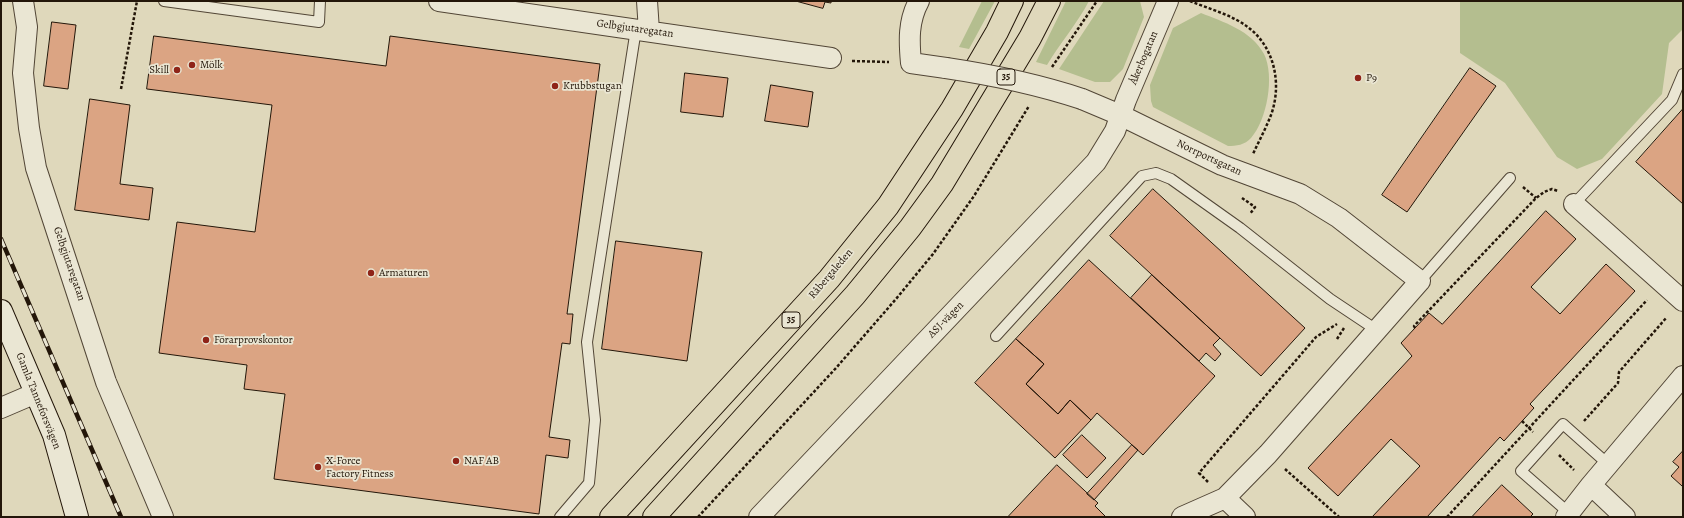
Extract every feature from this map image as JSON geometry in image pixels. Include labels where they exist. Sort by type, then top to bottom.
[{"type":"main road","name":"Råbergaleden","points":[[611,517],[829,279],[888,206],[952,109],[997,32],[1012,1]]},
{"type":"main road","name":"35","points":[[654,517],[855,295],[910,228],[942,184],[1030,38],[1049,1]]},
{"type":"street","name":"Gelbgjutaregatan","points":[[23,1],[27,27],[23,73],[29,128],[36,168],[106,382],[163,517]]},
{"type":"street","name":"Gelbgjutaregatan","points":[[439,1],[831,58]]},
{"type":"street","points":[[643,30],[647,1]]},
{"type":"street","points":[[911,63],[909,30],[914,11],[919,1]]},
{"type":"street","name":"Åkerbogatan","points":[[1120,115],[1168,1]]},
{"type":"street","name":"Norrportsgatan","points":[[911,63],[1000,76],[1046,87],[1082,99],[1120,115],[1246,175],[1300,194],[1340,218],[1420,281]]},
{"type":"street","name":"ASJ-vägen","points":[[759,517],[1096,162],[1112,138],[1120,115]]},
{"type":"street","points":[[1574,204],[1683,301]]},
{"type":"street","points":[[1182,517],[1268,454],[1378,331],[1420,281]]},
{"type":"street","name":"Gamla Tanneforsvägen","points":[[1,312],[54,436],[77,517]]},
{"type":"street","points":[[1568,515],[1591,485],[1683,376]]},
{"type":"street","points":[[1,408],[36,393]]},
{"type":"street","points":[[1591,485],[1625,517]]},
{"type":"street","points":[[1218,491],[1245,517]]},
{"type":"lane","points":[[164,1],[319,22],[320,1]]},
{"type":"lane","points":[[560,517],[588,483],[595,420],[587,342],[643,30]]},
{"type":"lane","points":[[1574,204],[1672,100],[1683,74]]},
{"type":"lane","points":[[996,336],[1142,176],[1156,173],[1171,178],[1240,228],[1330,299],[1378,331]]},
{"type":"lane","points":[[1420,281],[1510,178]]},
{"type":"lane","points":[[1568,515],[1521,471],[1563,424],[1609,465]]},
{"type":"path","points":[[121,89],[137,1]]},
{"type":"path","points":[[1190,1],[1236,20],[1249,28],[1261,40],[1270,54],[1275,69],[1275,99],[1271,114],[1249,161],[1246,175]]},
{"type":"path","points":[[831,58],[855,61],[911,63]]},
{"type":"path","points":[[1416,328],[1414,326],[1544,192],[1552,189],[1563,193],[1574,204]]},
{"type":"path","points":[[1447,517],[1662,283]]},
{"type":"path","points":[[1573,433],[1618,383],[1619,372],[1683,301]]},
{"type":"path","points":[[1218,491],[1199,473],[1316,337],[1353,314]]},
{"type":"path","points":[[1268,454],[1339,517]]},
{"type":"green space","points":[[982,1],[995,1],[969,49],[959,47]]},
{"type":"green space","points":[[1066,1],[1089,1],[1047,65],[1036,62]]},
{"type":"green space","points":[[1104,1],[1140,1],[1144,17],[1123,69],[1110,82],[1095,82],[1059,69]]},
{"type":"green space","points":[[1460,1],[1683,1],[1683,29],[1669,43],[1662,94],[1602,159],[1577,169],[1557,157],[1505,83],[1460,53]]},
{"type":"green space","points":[[1201,13],[1236,28],[1252,39],[1264,54],[1267,63],[1269,86],[1265,109],[1257,130],[1249,140],[1240,145],[1228,146],[1153,107],[1151,101],[1150,85],[1173,28]]},
{"type":"building","points":[[796,1],[831,1],[831,3],[825,2],[823,8]]},
{"type":"building","points":[[52,22],[76,25],[68,89],[44,86]]},
{"type":"building","name":"Armaturen","points":[[154,36],[386,66],[390,36],[600,64],[567,314],[573,314],[570,344],[562,343],[549,437],[570,440],[568,458],[546,455],[539,514],[274,479],[285,394],[244,389],[247,365],[159,353],[177,222],[255,232],[272,105],[147,89]]},
{"type":"building","points":[[1470,68],[1496,86],[1407,212],[1382,195]]},
{"type":"building","points":[[685,73],[728,78],[723,117],[681,112]]},
{"type":"building","points":[[771,85],[813,92],[808,127],[765,121]]},
{"type":"building","points":[[90,99],[130,105],[120,184],[153,188],[149,220],[75,210]]},
{"type":"building","points":[[1683,109],[1683,204],[1636,162]]},
{"type":"building","points":[[1153,189],[1305,328],[1261,376],[1110,236]]},
{"type":"building","points":[[1546,211],[1576,239],[1531,287],[1560,314],[1606,264],[1635,291],[1530,404],[1534,408],[1504,441],[1500,437],[1427,517],[1372,517],[1420,466],[1391,439],[1338,496],[1308,468],[1412,356],[1401,343],[1429,313],[1442,324]]},
{"type":"building","points":[[616,241],[702,252],[687,361],[602,349]]},
{"type":"building","points":[[1089,260],[1215,376],[1143,455],[1097,413],[1091,420],[1070,400],[1058,414],[1026,384],[1044,364],[1016,339]]},
{"type":"building","points":[[1152,275],[1220,338],[1213,345],[1221,354],[1215,361],[1206,353],[1199,361],[1131,298]]},
{"type":"building","points":[[1016,339],[1044,364],[1026,384],[1058,414],[1070,400],[1091,420],[1055,458],[975,383]]},
{"type":"building","points":[[1082,435],[1106,458],[1087,478],[1063,455]]},
{"type":"building","points":[[1132,445],[1138,450],[1094,500],[1087,494]]},
{"type":"building","points":[[1683,451],[1682,486],[1671,476],[1679,467],[1673,462]]},
{"type":"building","points":[[1057,465],[1098,503],[1095,506],[1106,517],[1008,517]]},
{"type":"building","points":[[1502,485],[1533,514],[1530,517],[1472,517]]},
{"type":"railway","points":[[1,239],[121,517]]},
{"type":"place","name":"Mölk","points":[[192,65]]},
{"type":"place","name":"Skill","points":[[177,70]]},
{"type":"place","name":"P9","points":[[1358,78]]},
{"type":"place","name":"Krubbstugan","points":[[555,86]]},
{"type":"place","name":"Armaturen","points":[[371,273]]},
{"type":"place","name":"Förarprovskontor","points":[[206,340]]},
{"type":"place","name":"NAF AB","points":[[456,461]]},
{"type":"place","name":"X-Force Factory Fitness","points":[[318,467]]}]
